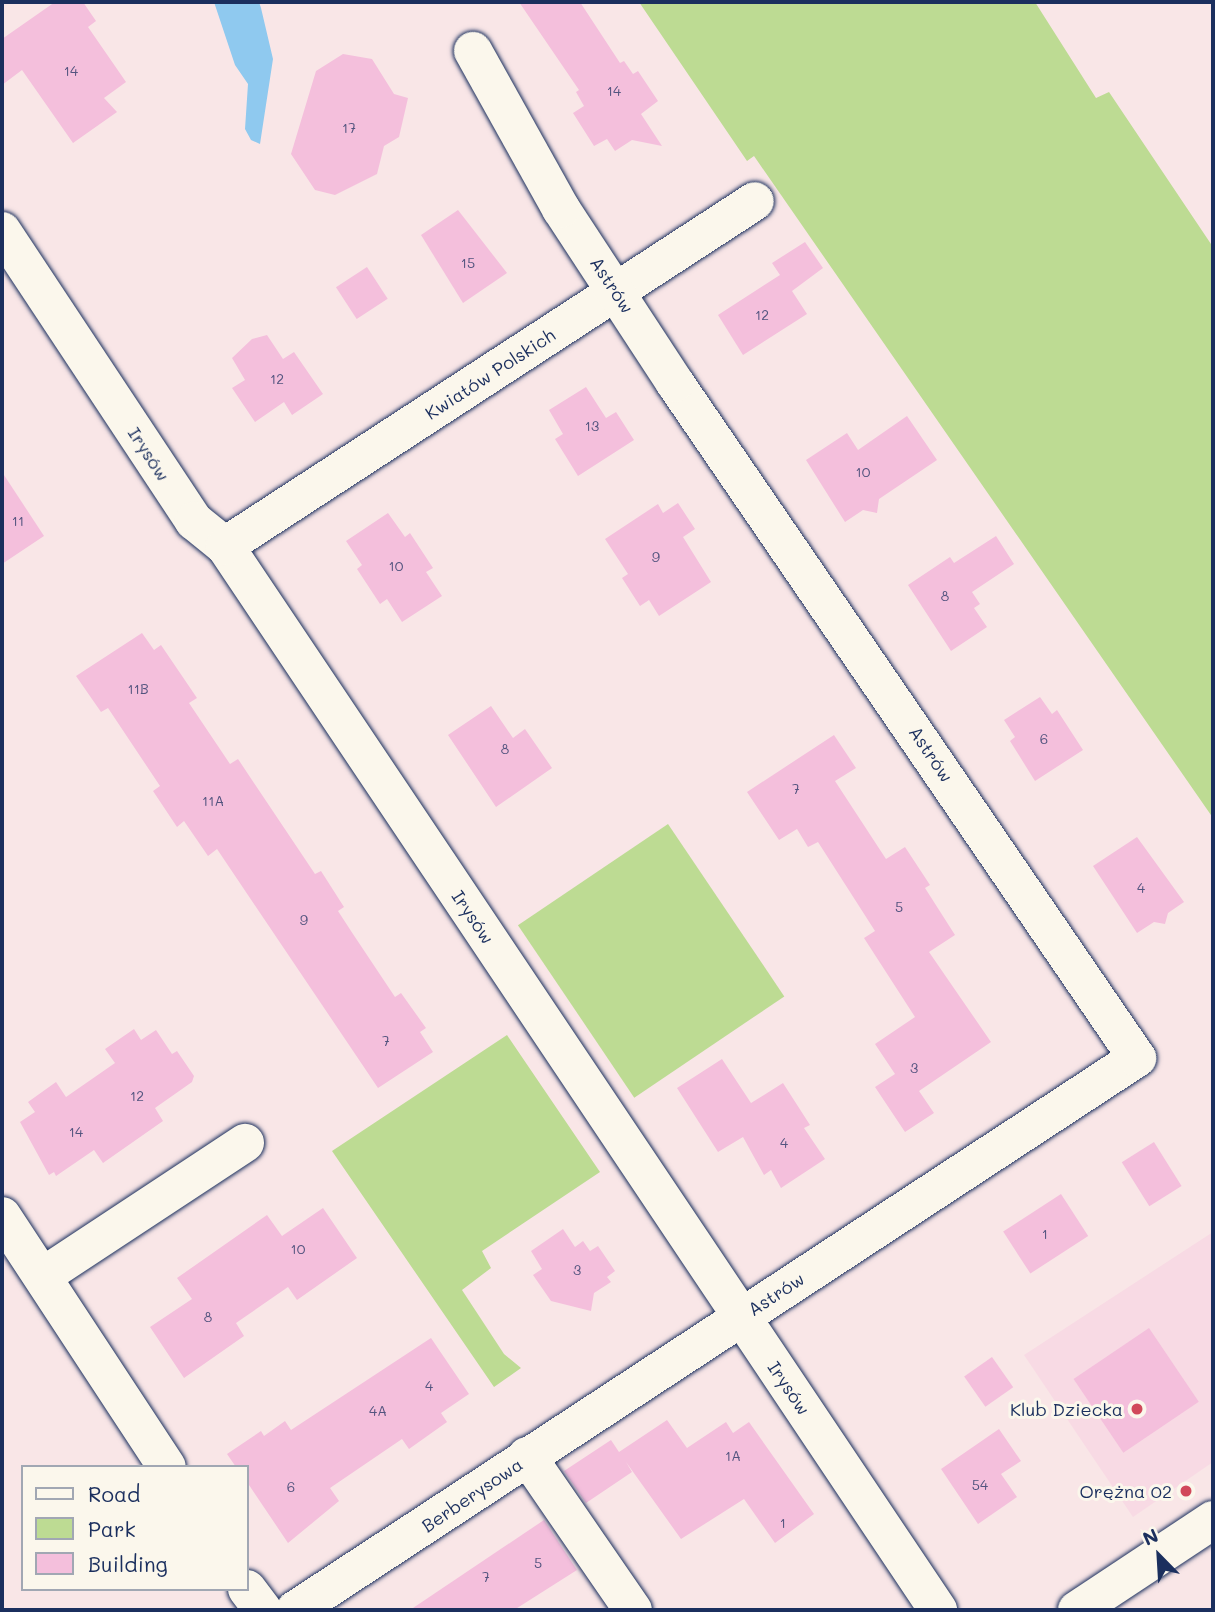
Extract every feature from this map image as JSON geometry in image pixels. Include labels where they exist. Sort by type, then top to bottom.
[{"type":"street","name":"Astrów","points":[[473,51],[561,209],[1137,1058],[741,1317]]},
{"type":"street","name":"Kwiatów Polskich","points":[[225,546],[755,201]]},
{"type":"street","name":"Irysów","points":[[2,230],[194,521],[225,546],[938,1610]]},
{"type":"street","points":[[43,1276],[245,1143]]},
{"type":"street","points":[[2,1216],[166,1465]]},
{"type":"street","points":[[527,1457],[741,1317]]},
{"type":"street","name":"Berberysowa","points":[[295,1610],[527,1457],[633,1610]]},
{"type":"street","points":[[1077,1610],[1213,1520]]},
{"type":"street","points":[[248,1590],[263,1610]]},
{"type":"shaded area","name":"Klub Dziecka","points":[[1213,1232],[1213,1462],[1133,1517],[1024,1355]]},
{"type":"green space","points":[[639,2],[1035,2],[1096,98],[1109,92],[1213,247],[1213,818],[754,156],[747,161]]},
{"type":"green space","points":[[668,824],[784,996],[634,1098],[518,925]]},
{"type":"green space","points":[[507,1035],[600,1172],[482,1251],[491,1268],[462,1290],[504,1354],[521,1368],[494,1387],[332,1151]]},
{"type":"water","points":[[214,2],[259,2],[261,8],[273,59],[260,144],[251,140],[245,129],[248,84],[235,65]]},
{"type":"building","points":[[55,2],[83,2],[96,21],[88,27],[126,82],[104,98],[117,112],[73,143],[22,70],[2,85],[2,39]]},
{"type":"building","points":[[519,2],[580,2],[620,63],[624,61],[633,74],[638,71],[658,101],[641,114],[662,146],[632,140],[615,151],[607,139],[594,146],[573,113],[584,106],[576,92],[579,90]]},
{"type":"building","points":[[343,54],[372,59],[394,94],[408,98],[399,137],[384,146],[377,174],[335,195],[315,190],[291,154],[316,71]]},
{"type":"building","points":[[458,210],[507,273],[463,303],[421,235]]},
{"type":"building","points":[[805,242],[823,268],[792,291],[807,314],[743,355],[718,315],[780,275],[772,263]]},
{"type":"building","points":[[367,267],[388,299],[357,319],[336,287]]},
{"type":"building","points":[[267,335],[283,359],[294,352],[323,394],[292,415],[284,402],[255,422],[232,388],[245,380],[232,358],[252,339]]},
{"type":"building","points":[[586,387],[606,418],[616,412],[634,440],[578,476],[555,439],[563,434],[549,410]]},
{"type":"building","points":[[907,416],[937,460],[879,499],[877,513],[863,510],[845,522],[806,460],[847,433],[858,450]]},
{"type":"building","points":[[2,472],[44,536],[2,564]]},
{"type":"building","points":[[678,503],[695,529],[683,537],[711,582],[659,616],[649,600],[640,606],[622,578],[628,574],[605,539],[658,504],[663,513]]},
{"type":"building","points":[[388,513],[405,537],[410,533],[433,568],[426,572],[442,596],[402,622],[387,599],[380,604],[357,569],[362,565],[346,541]]},
{"type":"building","points":[[996,536],[1014,564],[972,592],[980,604],[974,608],[987,627],[951,651],[908,585],[950,557],[954,563]]},
{"type":"building","points":[[142,633],[154,650],[161,645],[197,698],[189,703],[230,764],[238,759],[315,874],[321,871],[344,907],[338,911],[395,997],[401,993],[426,1028],[420,1032],[433,1052],[378,1088],[217,849],[208,856],[184,821],[177,827],[153,791],[160,786],[108,708],[101,712],[76,676]]},
{"type":"building","points":[[1040,697],[1052,714],[1057,710],[1083,750],[1035,781],[1010,741],[1015,737],[1004,720]]},
{"type":"building","points":[[491,706],[513,738],[525,729],[552,768],[496,807],[448,735]]},
{"type":"building","points":[[834,735],[856,768],[835,781],[886,859],[905,847],[930,885],[925,888],[955,935],[929,952],[991,1042],[919,1091],[934,1113],[905,1132],[875,1087],[895,1074],[875,1044],[915,1017],[864,938],[875,931],[818,842],[808,847],[797,829],[779,840],[747,792]]},
{"type":"building","points":[[1137,837],[1184,902],[1168,913],[1165,924],[1154,922],[1137,933],[1093,866]]},
{"type":"building","points":[[134,1029],[141,1040],[156,1030],[172,1054],[177,1051],[194,1076],[192,1082],[155,1108],[163,1121],[103,1163],[94,1150],[56,1176],[54,1172],[49,1175],[20,1122],[35,1112],[28,1102],[56,1082],[66,1097],[115,1063],[105,1049]]},
{"type":"building","points":[[722,1059],[751,1103],[783,1083],[810,1125],[804,1128],[825,1159],[781,1188],[771,1170],[764,1175],[743,1137],[718,1152],[677,1088]]},
{"type":"building","points":[[1154,1142],[1182,1186],[1149,1206],[1122,1162]]},
{"type":"building","points":[[1061,1194],[1088,1236],[1030,1274],[1003,1232]]},
{"type":"building","points":[[323,1208],[357,1258],[297,1300],[288,1287],[236,1323],[244,1336],[184,1378],[150,1327],[192,1299],[177,1278],[267,1215],[282,1236]]},
{"type":"building","points":[[563,1229],[575,1247],[583,1241],[590,1251],[598,1246],[615,1271],[607,1277],[611,1282],[594,1293],[591,1311],[551,1301],[533,1275],[542,1269],[531,1251]]},
{"type":"building","points":[[1149,1328],[1199,1402],[1123,1453],[1074,1379]]},
{"type":"building","points":[[431,1338],[469,1394],[441,1413],[447,1422],[409,1449],[402,1439],[330,1488],[339,1501],[288,1543],[248,1483],[248,1465],[235,1465],[227,1454],[261,1431],[264,1436],[285,1421],[291,1430]]},
{"type":"building","points":[[992,1357],[1013,1387],[985,1407],[964,1377]]},
{"type":"building","points":[[667,1420],[687,1448],[726,1422],[733,1433],[749,1422],[814,1514],[775,1543],[744,1499],[681,1539],[626,1462],[632,1472],[586,1503],[564,1471],[611,1440],[619,1452]]},
{"type":"building","points":[[999,1429],[1021,1461],[1001,1474],[1017,1497],[978,1524],[941,1469]]},
{"type":"building","points":[[544,1520],[577,1570],[514,1610],[410,1610]]},
{"type":"place","name":"Klub Dziecka","points":[[1137,1409]]},
{"type":"place","name":"Orężna 02","points":[[1186,1491]]}]
